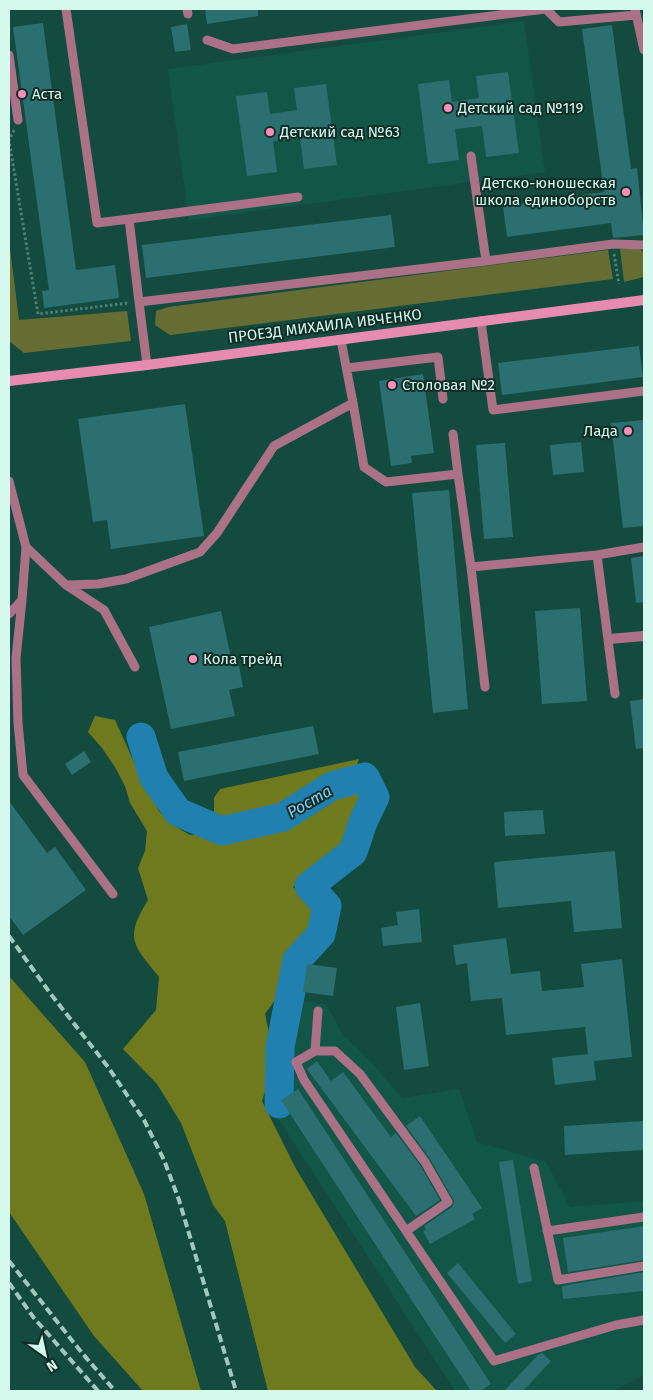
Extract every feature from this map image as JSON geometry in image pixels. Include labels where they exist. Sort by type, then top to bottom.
[{"type":"street","name":"ПРОЕЗД МИХАИЛА ИВЧЕНКО","points":[[9,381],[644,300]]},
{"type":"street","points":[[609,639],[644,636]]},
{"type":"lane","points":[[66,9],[96,223],[298,197]]},
{"type":"lane","points":[[208,40],[233,50],[546,9],[558,22],[635,12],[644,50]]},
{"type":"lane","points":[[9,55],[18,120]]},
{"type":"lane","points":[[471,156],[486,261]]},
{"type":"lane","points":[[129,219],[146,365]]},
{"type":"lane","points":[[139,302],[613,244],[644,244]]},
{"type":"lane","points":[[482,321],[494,410],[644,391]]},
{"type":"lane","points":[[341,340],[364,467],[386,482],[458,474]]},
{"type":"lane","points":[[347,368],[438,357],[443,399]]},
{"type":"lane","points":[[66,584],[98,584],[126,579],[200,552],[217,533],[274,446],[353,403]]},
{"type":"lane","points":[[453,434],[485,688]]},
{"type":"lane","points":[[9,481],[26,546],[16,658],[18,723],[23,775],[113,894]]},
{"type":"lane","points":[[26,546],[66,584],[104,610],[135,667]]},
{"type":"lane","points":[[471,567],[597,555],[644,548]]},
{"type":"lane","points":[[597,555],[615,694]]},
{"type":"lane","points":[[9,614],[22,600]]},
{"type":"lane","points":[[316,1051],[318,1011]]},
{"type":"lane","points":[[406,1231],[448,1202],[425,1162],[360,1074],[335,1052],[316,1051],[296,1062],[304,1080],[406,1231],[494,1361],[616,1325],[644,1320]]},
{"type":"lane","points":[[534,1168],[558,1280],[644,1266]]},
{"type":"lane","points":[[547,1231],[644,1217]]},
{"type":"path","points":[[18,120],[9,140],[38,314],[139,302]]},
{"type":"path","points":[[613,244],[619,284]]},
{"type":"shaded area","points":[[524,21],[545,172],[189,220],[168,69]]},
{"type":"shaded area","points":[[9,240],[19,320],[127,311],[131,341],[24,353],[9,341]]},
{"type":"shaded area","points":[[620,249],[639,249],[644,252],[644,277],[624,282]]},
{"type":"shaded area","points":[[608,250],[613,279],[170,335],[155,325],[156,311],[168,307]]},
{"type":"shaded area","points":[[299,1001],[326,1004],[343,1035],[371,1062],[402,1098],[459,1089],[477,1142],[546,1162],[570,1207],[644,1201],[644,1375],[613,1391],[455,1391],[266,1100]]},
{"type":"green space","points":[[95,716],[115,720],[143,782],[159,811],[170,823],[190,835],[202,834],[209,828],[214,816],[214,798],[220,789],[359,759],[346,796],[361,789],[355,814],[340,845],[293,887],[315,908],[308,933],[292,949],[288,982],[265,1014],[275,1060],[262,1101],[295,1167],[415,1367],[437,1391],[268,1391],[225,1221],[213,1205],[181,1123],[157,1084],[123,1049],[156,1010],[159,977],[143,957],[135,941],[134,933],[136,924],[148,900],[138,868],[145,851],[147,831],[130,803],[125,786],[115,767],[88,732]]},
{"type":"green space","points":[[9,976],[85,1062],[144,1194],[201,1391],[143,1391],[94,1336],[9,1212]]},
{"type":"building","points":[[205,9],[258,9],[258,16],[207,24]]},
{"type":"building","points":[[43,23],[76,270],[115,265],[119,298],[44,308],[42,291],[49,290],[13,27]]},
{"type":"building","points":[[187,24],[191,50],[175,52],[171,27]]},
{"type":"building","points":[[612,25],[631,169],[637,168],[644,235],[613,238],[611,223],[507,237],[503,206],[604,192],[582,29]]},
{"type":"building","points":[[508,72],[519,153],[486,157],[482,126],[455,129],[459,160],[428,164],[418,84],[449,80],[452,102],[479,98],[476,76]]},
{"type":"building","points":[[326,84],[337,165],[304,169],[300,138],[273,141],[277,172],[247,176],[236,96],[267,92],[270,114],[297,110],[294,88]]},
{"type":"building","points":[[391,215],[395,247],[146,278],[142,245]]},
{"type":"building","points":[[639,346],[643,377],[502,395],[498,363]]},
{"type":"building","points":[[423,374],[434,453],[411,456],[412,463],[391,466],[379,381]]},
{"type":"building","points":[[185,404],[204,536],[111,549],[107,520],[93,522],[78,419]]},
{"type":"building","points":[[644,420],[644,526],[623,528],[611,423]]},
{"type":"building","points":[[581,442],[584,472],[553,475],[550,445]]},
{"type":"building","points":[[505,443],[513,537],[484,539],[476,445]]},
{"type":"building","points":[[449,490],[468,709],[433,713],[412,493]]},
{"type":"building","points":[[644,556],[644,602],[636,603],[631,558]]},
{"type":"building","points":[[580,608],[587,701],[542,704],[535,611]]},
{"type":"building","points":[[221,611],[233,667],[239,666],[243,687],[229,690],[235,716],[171,729],[149,627]]},
{"type":"building","points":[[644,699],[644,748],[636,749],[630,701]]},
{"type":"building","points":[[313,726],[319,754],[184,781],[178,752]]},
{"type":"building","points":[[84,751],[91,762],[72,775],[65,764]]},
{"type":"building","points":[[9,801],[47,853],[55,847],[86,890],[23,935],[9,916]]},
{"type":"building","points":[[543,810],[545,834],[505,836],[504,812]]},
{"type":"building","points":[[615,851],[622,928],[574,932],[571,901],[498,908],[494,862]]},
{"type":"building","points":[[419,909],[422,942],[383,946],[381,928],[398,925],[396,912]]},
{"type":"building","points":[[506,938],[511,974],[540,971],[542,991],[584,987],[581,964],[622,959],[632,1057],[594,1061],[596,1080],[555,1085],[552,1058],[588,1054],[585,1027],[506,1035],[502,998],[471,1001],[467,963],[456,965],[453,945]]},
{"type":"building","points":[[307,964],[337,968],[333,996],[303,992]]},
{"type":"building","points":[[420,1003],[429,1066],[404,1070],[396,1007]]},
{"type":"building","points":[[317,1061],[331,1081],[343,1072],[391,1137],[396,1133],[420,1165],[440,1200],[416,1216],[307,1069]]},
{"type":"building","points":[[298,1089],[491,1384],[480,1391],[471,1391],[281,1100]]},
{"type":"building","points":[[420,1116],[482,1208],[472,1214],[475,1219],[430,1244],[423,1231],[426,1230],[424,1226],[452,1207],[454,1201],[430,1159],[406,1126]]},
{"type":"building","points":[[644,1121],[644,1150],[565,1155],[564,1126]]},
{"type":"building","points":[[513,1160],[532,1281],[518,1284],[499,1162]]},
{"type":"building","points":[[644,1226],[644,1260],[568,1272],[563,1238]]},
{"type":"building","points":[[458,1263],[516,1334],[505,1343],[447,1273]]},
{"type":"building","points":[[644,1272],[644,1291],[563,1299],[562,1286]]},
{"type":"building","points":[[542,1353],[551,1361],[523,1391],[504,1391],[538,1355]]},
{"type":"waterway","name":"Роста","points":[[141,737],[154,778],[178,812],[222,831],[283,817],[332,786],[365,777],[375,797],[363,822],[353,852],[309,886],[327,906],[321,934],[297,960],[280,1047],[279,1104]]},
{"type":"railway","points":[[9,936],[50,993],[108,1067],[144,1120],[164,1160],[179,1200],[236,1391]]},
{"type":"railway","points":[[9,1261],[82,1353],[115,1391]]},
{"type":"railway","points":[[9,1283],[34,1318],[98,1391]]},
{"type":"place","name":"Аста","points":[[22,94]]},
{"type":"place","name":"Детский сад №119","points":[[448,108]]},
{"type":"place","name":"Детский сад №63","points":[[270,132]]},
{"type":"place","name":"Детско-юношеская школа единоборств","points":[[626,192]]},
{"type":"place","name":"Столовая №2","points":[[392,385]]},
{"type":"place","name":"Лада","points":[[628,431]]},
{"type":"place","name":"Кола трейд","points":[[193,659]]}]
